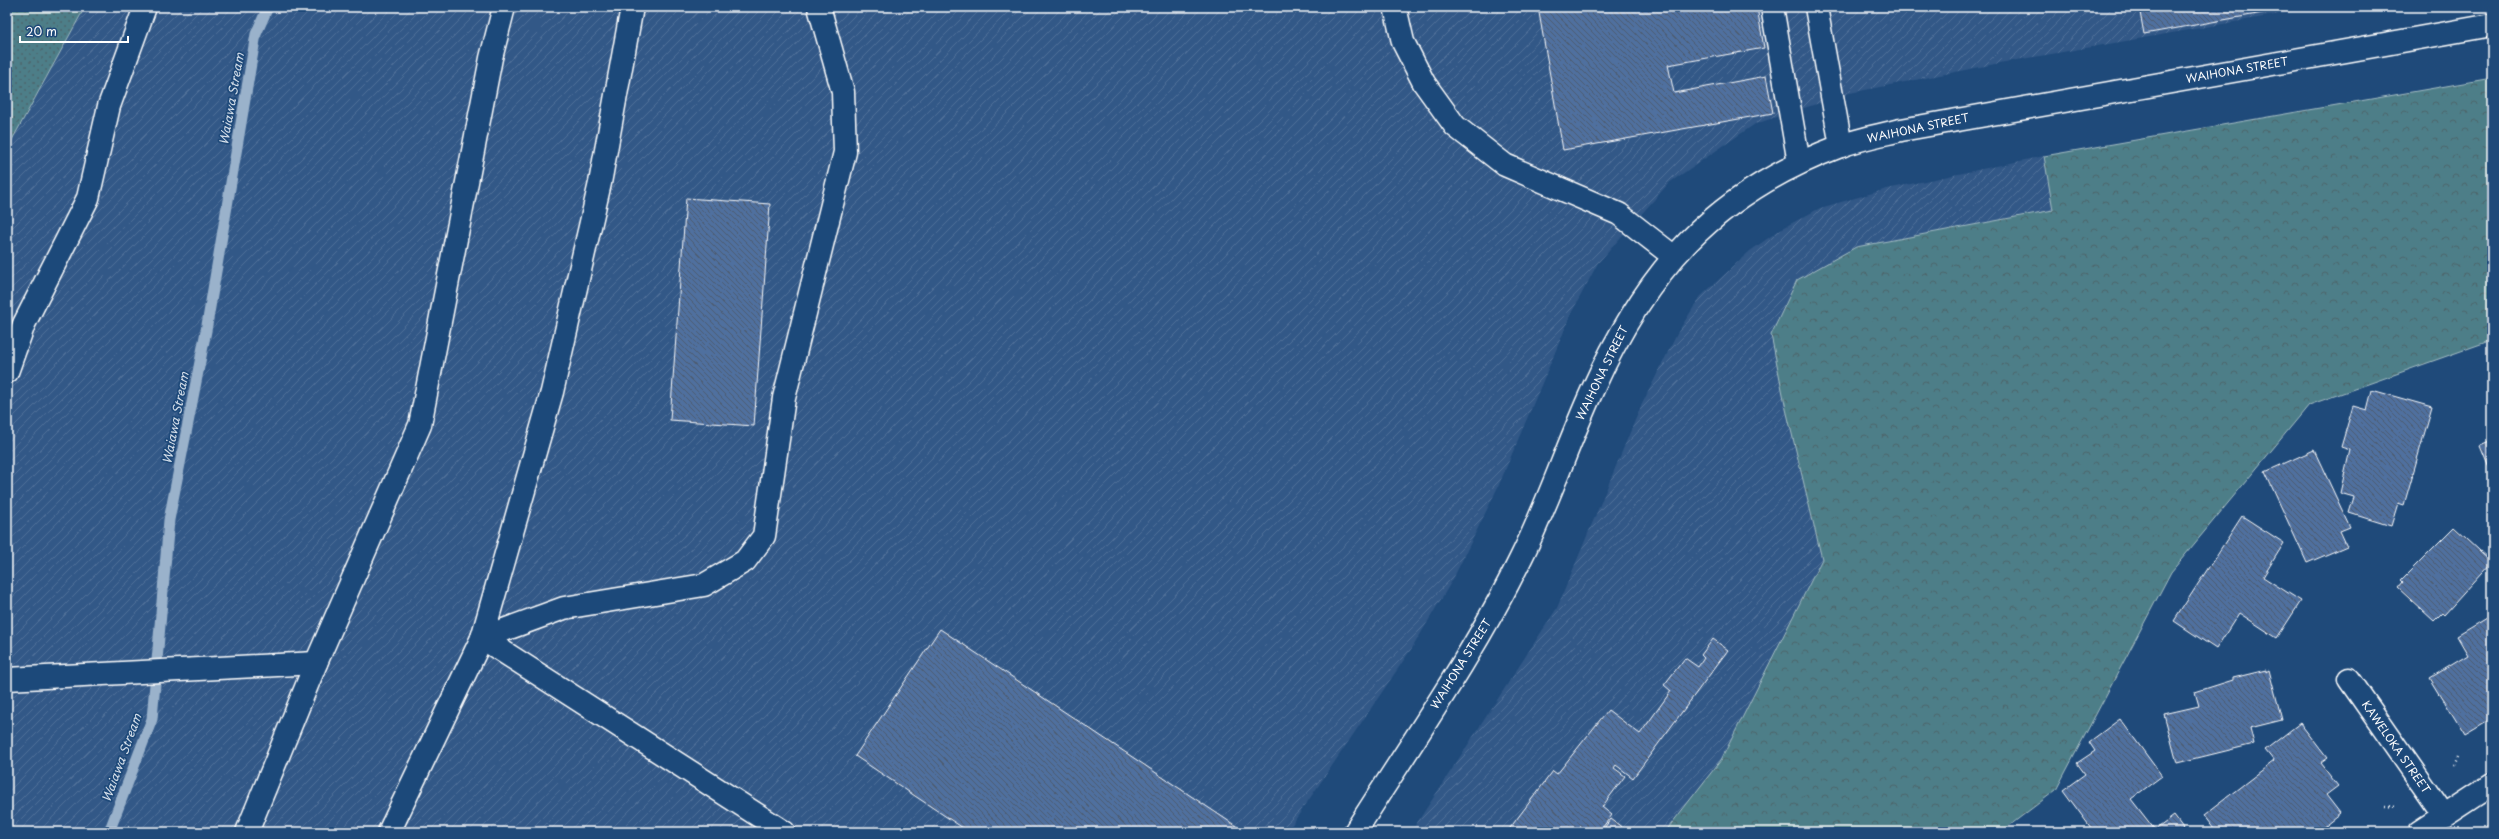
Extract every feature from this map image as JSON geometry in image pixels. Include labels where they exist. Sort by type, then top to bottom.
[{"type":"street","points":[[7,372],[24,324],[88,198],[109,106],[145,7]]},
{"type":"street","points":[[247,832],[316,663],[420,424],[491,58],[504,7]]},
{"type":"street","points":[[388,832],[482,638],[552,392],[600,183],[632,7]]},
{"type":"street","points":[[482,638],[564,608],[704,585],[746,561],[764,536],[784,398],[845,152],[844,92],[819,7]]},
{"type":"street","points":[[1395,7],[1403,42],[1424,83],[1455,126],[1505,165],[1619,214],[1673,256]]},
{"type":"street","points":[[1772,7],[1799,163]]},
{"type":"street","points":[[1816,7],[1841,146]]},
{"type":"street","name":"WAIHONA STREET","points":[[1355,832],[1492,613],[1543,509],[1591,392],[1615,342],[1643,294],[1673,256],[1728,205],[1765,180],[1799,163],[1841,146],[1901,130],[2492,24]]},
{"type":"street","points":[[482,638],[784,832]]},
{"type":"street","points":[[7,679],[316,663]]},
{"type":"street","name":"KAWELOKA STREET","points":[[2349,679],[2443,814]]},
{"type":"street","points":[[2419,832],[2443,814],[2492,784]]},
{"type":"path","points":[[2454,765],[2459,755]]},
{"type":"path","points":[[2385,806],[2396,807]]},
{"type":"shaded area","points":[[85,7],[2321,7],[2005,62],[1850,93],[1755,124],[1669,183],[1598,263],[1573,310],[1498,487],[1453,579],[1414,645],[1287,832],[7,832],[7,149]]},
{"type":"shaded area","points":[[2044,156],[2054,210],[1856,247],[1786,409],[1822,559],[1721,760],[1665,832],[1411,832],[1557,608],[1641,406],[1678,332],[1700,297],[1750,251],[1781,229],[1820,208],[1887,189]]},
{"type":"green space","points":[[7,7],[85,7],[7,149]]},
{"type":"green space","points":[[2492,78],[2492,340],[2309,405],[2171,572],[2056,790],[2001,832],[1665,832],[1721,760],[1822,559],[1786,409],[1771,335],[1797,280],[1856,247],[2053,210],[2044,156]]},
{"type":"building","points":[[1538,7],[1757,7],[1764,48],[1668,65],[1674,93],[1766,76],[1773,113],[1563,150]]},
{"type":"building","points":[[2139,7],[2297,7],[2144,34]]},
{"type":"building","points":[[686,198],[770,204],[754,426],[670,420]]},
{"type":"building","points":[[2372,390],[2432,407],[2404,505],[2398,503],[2391,526],[2349,513],[2354,497],[2340,493],[2350,450],[2341,447],[2353,406],[2367,410]]},
{"type":"building","points":[[2492,440],[2492,474],[2480,445]]},
{"type":"building","points":[[2314,450],[2350,527],[2340,531],[2347,546],[2307,563],[2265,472]]},
{"type":"building","points":[[2242,516],[2284,543],[2263,577],[2301,601],[2277,638],[2239,613],[2216,649],[2174,621]]},
{"type":"building","points":[[2454,527],[2492,562],[2444,615],[2442,613],[2434,621],[2398,588],[2403,582],[2401,580]]},
{"type":"building","points":[[2492,615],[2492,719],[2465,735],[2430,678],[2468,655],[2457,636]]},
{"type":"building","points":[[940,629],[1239,828],[1236,832],[969,832],[855,756]]},
{"type":"building","points":[[1713,639],[1728,650],[1633,778],[1616,765],[1614,768],[1625,776],[1602,807],[1612,815],[1599,832],[1507,832],[1553,771],[1557,774],[1608,710],[1640,734],[1671,691],[1664,685],[1685,658],[1698,667],[1704,658],[1701,655]]},
{"type":"building","points":[[2266,670],[2266,672],[2269,670],[2282,720],[2250,728],[2254,744],[2177,763],[2164,714],[2199,706],[2195,692],[2233,680],[2233,678]]},
{"type":"building","points":[[2120,719],[2162,776],[2131,799],[2155,830],[2174,816],[2186,832],[2094,832],[2063,790],[2085,774],[2077,763],[2095,751],[2089,742]]},
{"type":"building","points":[[2300,723],[2327,758],[2320,763],[2338,786],[2326,795],[2340,813],[2317,831],[2319,832],[2217,832],[2204,815],[2274,761],[2265,750]]},
{"type":"building","points":[[1611,819],[1627,831],[1601,832]]},
{"type":"waterway","name":"Waiawa Stream","points":[[109,832],[152,719],[169,520],[206,331],[256,34],[268,7]]}]
